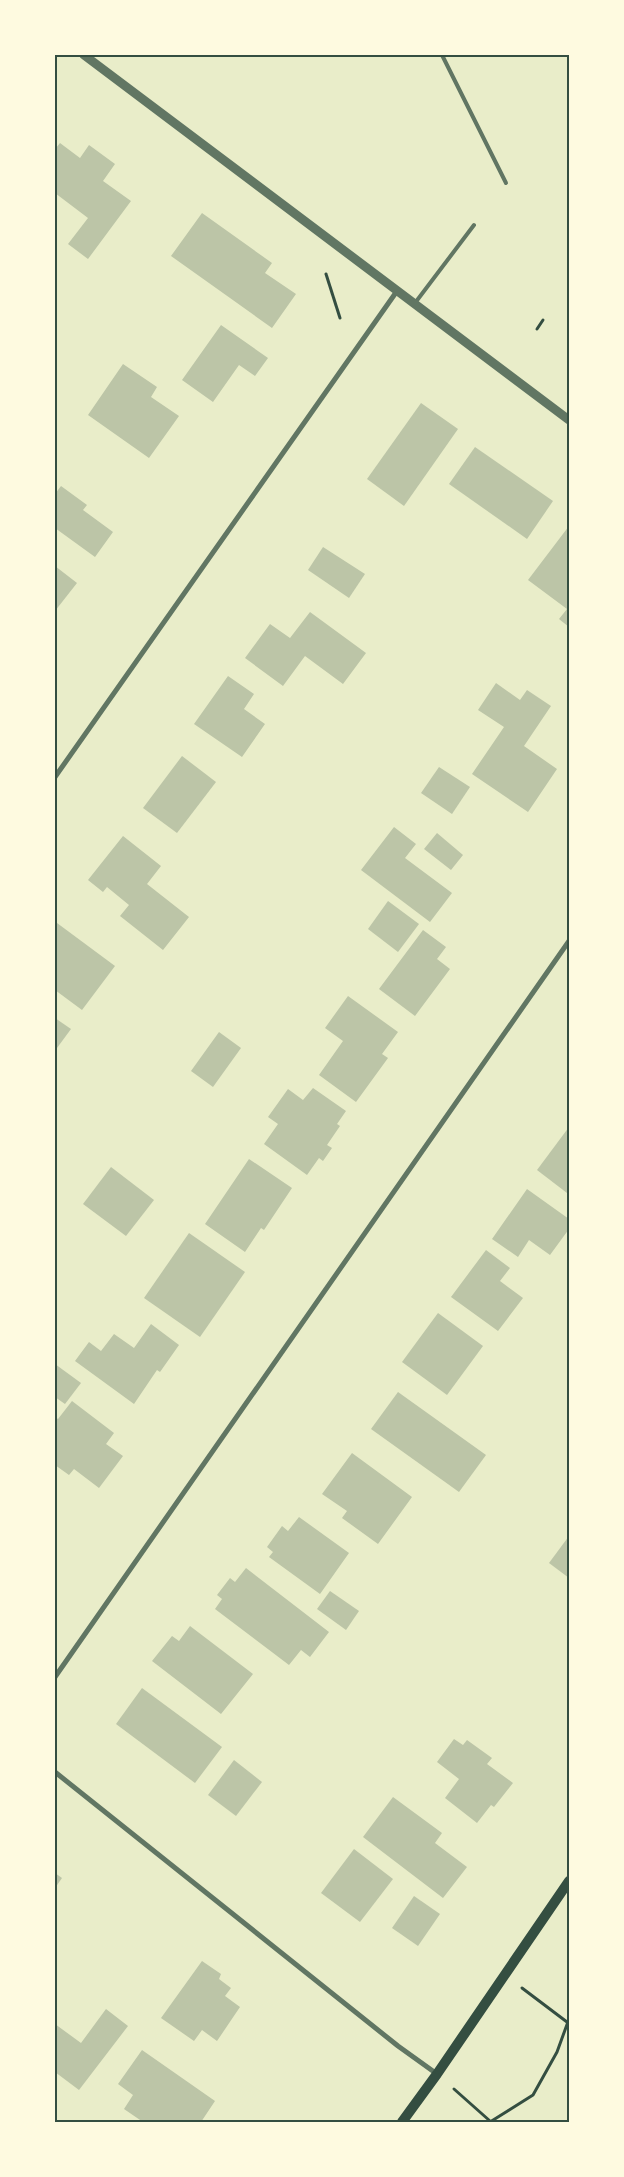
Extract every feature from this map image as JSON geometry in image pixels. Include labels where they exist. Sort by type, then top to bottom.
[{"type":"main road","points":[[402,2122],[569,1881]]},
{"type":"street","points":[[84,55],[569,420]]},
{"type":"street","points":[[55,777],[397,291]]},
{"type":"street","points":[[55,1677],[569,941]]},
{"type":"street","points":[[55,1772],[390,2040],[437,2074]]},
{"type":"lane","points":[[442,55],[506,183]]},
{"type":"lane","points":[[414,305],[474,225]]},
{"type":"path","points":[[326,274],[340,318]]},
{"type":"path","points":[[537,328],[543,320]]},
{"type":"path","points":[[437,2074],[490,2122],[533,2095],[557,2052],[568,2021],[505,1975]]},
{"type":"building","points":[[60,143],[80,158],[89,145],[115,164],[103,181],[131,201],[88,259],[68,244],[88,218],[55,193],[55,147]]},
{"type":"building","points":[[202,213],[272,263],[265,273],[296,294],[272,328],[171,256]]},
{"type":"building","points":[[221,325],[268,358],[255,376],[239,365],[213,402],[182,380]]},
{"type":"building","points":[[123,364],[157,387],[151,397],[179,416],[149,458],[88,415]]},
{"type":"building","points":[[421,403],[458,429],[404,506],[367,479]]},
{"type":"building","points":[[475,447],[553,501],[527,539],[449,484]]},
{"type":"building","points":[[61,486],[87,505],[83,510],[113,532],[95,557],[55,528],[55,494]]},
{"type":"building","points":[[569,526],[569,627],[559,619],[567,609],[528,580]]},
{"type":"building","points":[[323,547],[365,574],[349,598],[308,570]]},
{"type":"building","points":[[55,566],[77,583],[55,611]]},
{"type":"building","points":[[310,612],[366,653],[343,684],[305,656],[283,686],[245,658],[270,624],[290,638]]},
{"type":"building","points":[[228,676],[254,694],[244,709],[265,724],[242,757],[194,724]]},
{"type":"building","points":[[496,683],[520,700],[527,690],[551,706],[524,746],[557,769],[528,812],[472,774],[504,727],[478,710]]},
{"type":"building","points":[[182,756],[216,782],[177,833],[143,808]]},
{"type":"building","points":[[439,767],[470,787],[452,814],[421,793]]},
{"type":"building","points":[[394,827],[416,844],[405,858],[452,893],[430,922],[361,870]]},
{"type":"building","points":[[437,833],[463,855],[451,870],[424,849]]},
{"type":"building","points":[[123,836],[161,866],[147,884],[189,917],[163,950],[120,916],[129,905],[107,887],[103,892],[88,880]]},
{"type":"building","points":[[388,901],[419,924],[398,952],[368,929]]},
{"type":"building","points":[[57,923],[115,966],[82,1010],[55,990],[55,925]]},
{"type":"building","points":[[423,930],[446,947],[437,959],[450,969],[415,1016],[379,989]]},
{"type":"building","points":[[348,996],[398,1032],[382,1054],[388,1058],[356,1102],[319,1075],[343,1041],[325,1028]]},
{"type":"building","points":[[55,1018],[71,1029],[57,1048],[55,1046]]},
{"type":"building","points":[[219,1032],[241,1048],[213,1087],[191,1071]]},
{"type":"building","points":[[313,1088],[346,1111],[337,1124],[340,1126],[327,1145],[332,1148],[323,1161],[319,1158],[307,1175],[264,1144],[278,1124],[268,1117],[288,1089],[303,1100]]},
{"type":"building","points":[[569,1127],[569,1189],[567,1193],[537,1170]]},
{"type":"building","points":[[249,1159],[292,1188],[264,1230],[261,1228],[245,1252],[205,1224]]},
{"type":"building","points":[[111,1167],[154,1200],[126,1236],[83,1204]]},
{"type":"building","points":[[527,1189],[569,1219],[569,1229],[550,1255],[529,1240],[518,1257],[492,1239]]},
{"type":"building","points":[[189,1233],[245,1272],[200,1337],[144,1298]]},
{"type":"building","points":[[486,1250],[510,1268],[500,1281],[523,1298],[498,1331],[451,1297]]},
{"type":"building","points":[[438,1313],[483,1346],[447,1395],[402,1362]]},
{"type":"building","points":[[151,1324],[179,1345],[160,1372],[157,1370],[134,1404],[75,1361],[89,1342],[101,1351],[114,1334],[134,1348]]},
{"type":"building","points":[[55,1364],[81,1383],[65,1404],[55,1397]]},
{"type":"building","points":[[398,1392],[486,1455],[459,1492],[371,1429]]},
{"type":"building","points":[[72,1401],[114,1433],[106,1444],[123,1456],[99,1488],[74,1469],[69,1475],[55,1465],[55,1417],[58,1419]]},
{"type":"building","points":[[352,1453],[412,1497],[378,1544],[342,1518],[347,1511],[322,1494]]},
{"type":"building","points":[[299,1517],[349,1553],[320,1594],[269,1557],[273,1552],[267,1547],[282,1526],[288,1531]]},
{"type":"building","points":[[569,1536],[569,1578],[549,1563]]},
{"type":"building","points":[[246,1568],[329,1632],[310,1657],[301,1650],[289,1665],[215,1609],[222,1599],[217,1595],[230,1578],[235,1582]]},
{"type":"building","points":[[330,1591],[359,1611],[346,1630],[317,1609]]},
{"type":"building","points":[[190,1626],[253,1674],[221,1714],[152,1661],[172,1636],[179,1641]]},
{"type":"building","points":[[142,1688],[222,1747],[195,1783],[116,1724]]},
{"type":"building","points":[[454,1739],[463,1745],[467,1740],[492,1758],[487,1764],[513,1783],[494,1807],[491,1805],[477,1823],[445,1798],[459,1779],[437,1762]]},
{"type":"building","points":[[234,1760],[262,1782],[236,1816],[208,1795]]},
{"type":"building","points":[[393,1797],[442,1833],[435,1843],[467,1867],[443,1898],[363,1837]]},
{"type":"building","points":[[354,1849],[393,1879],[360,1922],[321,1893]]},
{"type":"building","points":[[55,1873],[62,1878],[55,1888]]},
{"type":"building","points":[[414,1896],[440,1914],[418,1946],[392,1928]]},
{"type":"building","points":[[202,1961],[221,1974],[219,1979],[231,1988],[225,1996],[240,2007],[217,2041],[202,2030],[194,2041],[161,2018]]},
{"type":"building","points":[[106,2009],[128,2026],[79,2090],[55,2072],[55,2024],[81,2043]]},
{"type":"building","points":[[142,2050],[215,2101],[201,2122],[143,2122],[124,2109],[133,2095],[118,2084]]}]
